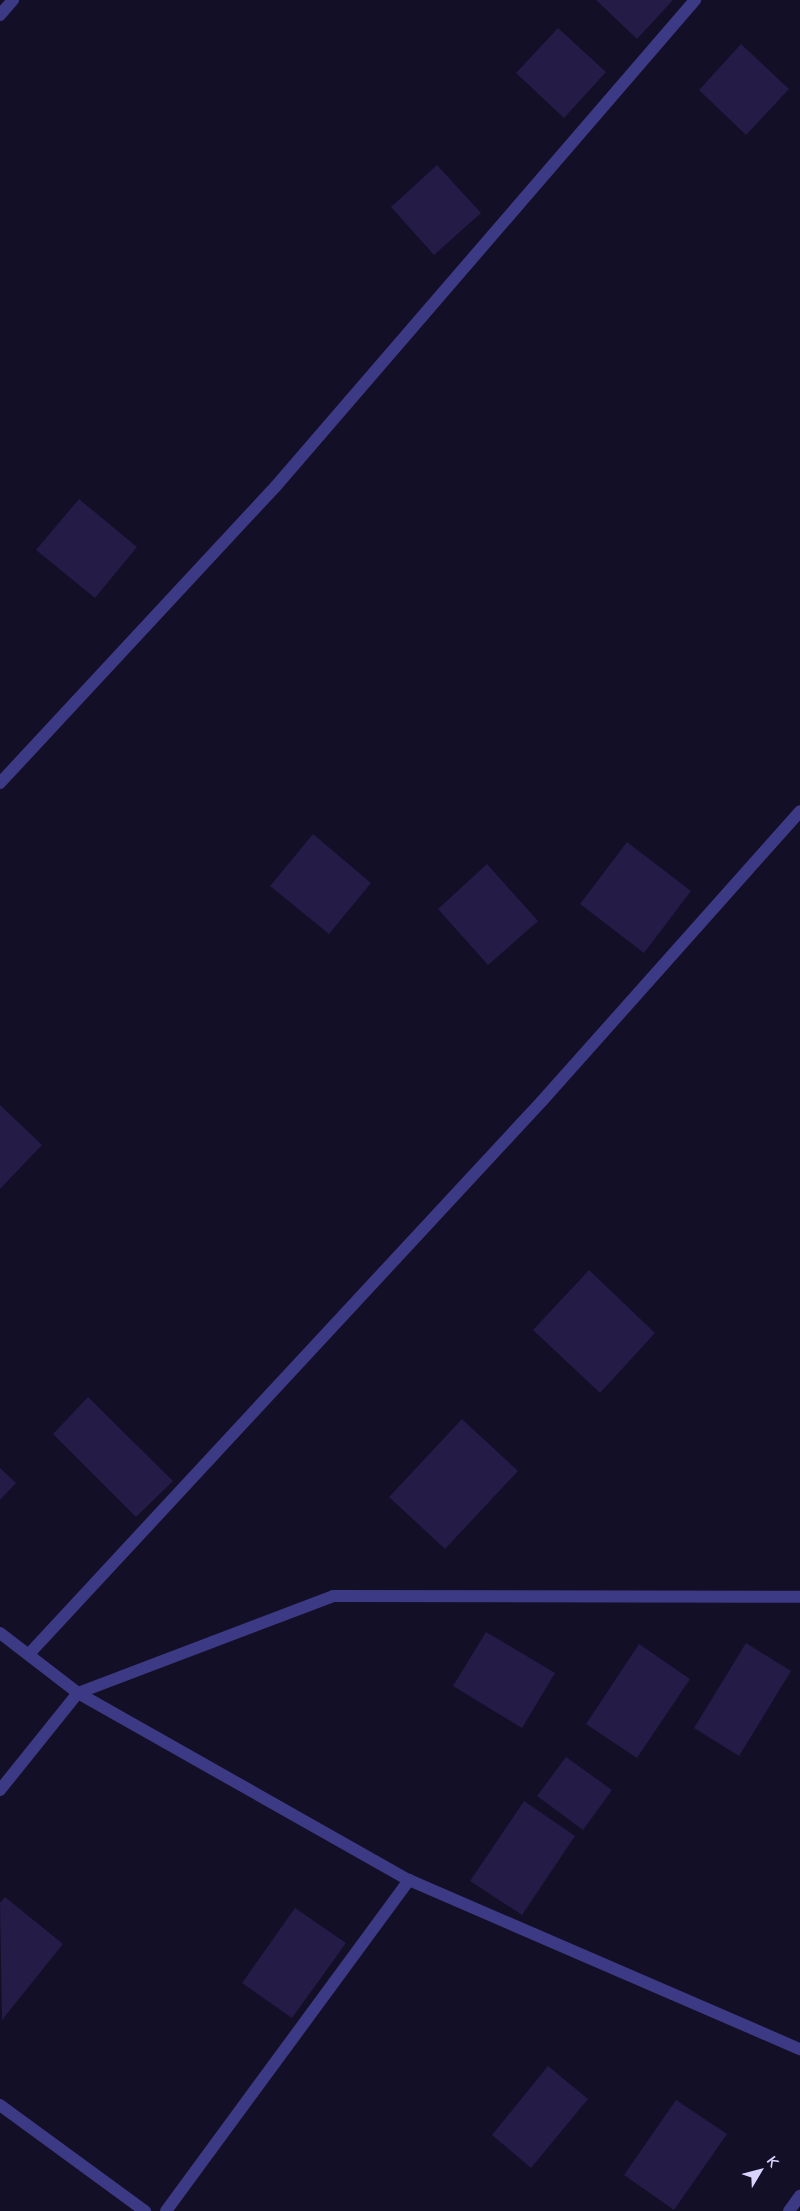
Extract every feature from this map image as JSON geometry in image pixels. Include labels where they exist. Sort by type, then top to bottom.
[{"type":"street","points":[[0,15],[13,0]]},
{"type":"street","points":[[0,783],[276,486],[695,0]]},
{"type":"street","points":[[29,1654],[542,1101],[800,811]]},
{"type":"street","points":[[0,1790],[78,1693],[333,1596],[800,1597]]},
{"type":"street","points":[[0,1633],[78,1693],[409,1880],[800,2049]]},
{"type":"street","points":[[166,2211],[409,1880]]},
{"type":"street","points":[[0,2105],[145,2211]]},
{"type":"street","points":[[789,2211],[800,2196]]},
{"type":"building","points":[[596,0],[673,0],[637,39]]},
{"type":"building","points":[[558,28],[606,72],[564,118],[516,73]]},
{"type":"building","points":[[741,44],[789,89],[746,135],[699,90]]},
{"type":"building","points":[[437,165],[481,213],[434,255],[391,207]]},
{"type":"building","points":[[79,499],[137,547],[95,598],[36,550]]},
{"type":"building","points":[[313,834],[371,883],[329,934],[270,886]]},
{"type":"building","points":[[627,842],[691,891],[644,953],[580,904]]},
{"type":"building","points":[[487,864],[538,921],[488,965],[438,909]]},
{"type":"building","points":[[0,1105],[42,1145],[0,1189]]},
{"type":"building","points":[[589,1270],[655,1333],[600,1393],[533,1330]]},
{"type":"building","points":[[88,1397],[173,1481],[136,1517],[53,1434]]},
{"type":"building","points":[[462,1419],[518,1471],[445,1549],[389,1497]]},
{"type":"building","points":[[0,1468],[16,1483],[0,1500]]},
{"type":"building","points":[[486,1632],[555,1673],[522,1728],[453,1686]]},
{"type":"building","points":[[746,1643],[791,1671],[739,1756],[694,1728]]},
{"type":"building","points":[[639,1644],[690,1679],[637,1758],[586,1724]]},
{"type":"building","points":[[566,1757],[612,1790],[583,1830],[537,1796]]},
{"type":"building","points":[[524,1801],[575,1836],[522,1915],[470,1881]]},
{"type":"building","points":[[5,1897],[63,1944],[2,2020],[0,1903]]},
{"type":"building","points":[[295,1908],[346,1943],[292,2018],[242,1983]]},
{"type":"building","points":[[548,2066],[588,2099],[531,2168],[492,2135]]},
{"type":"building","points":[[676,2100],[727,2134],[674,2210],[624,2175]]}]
